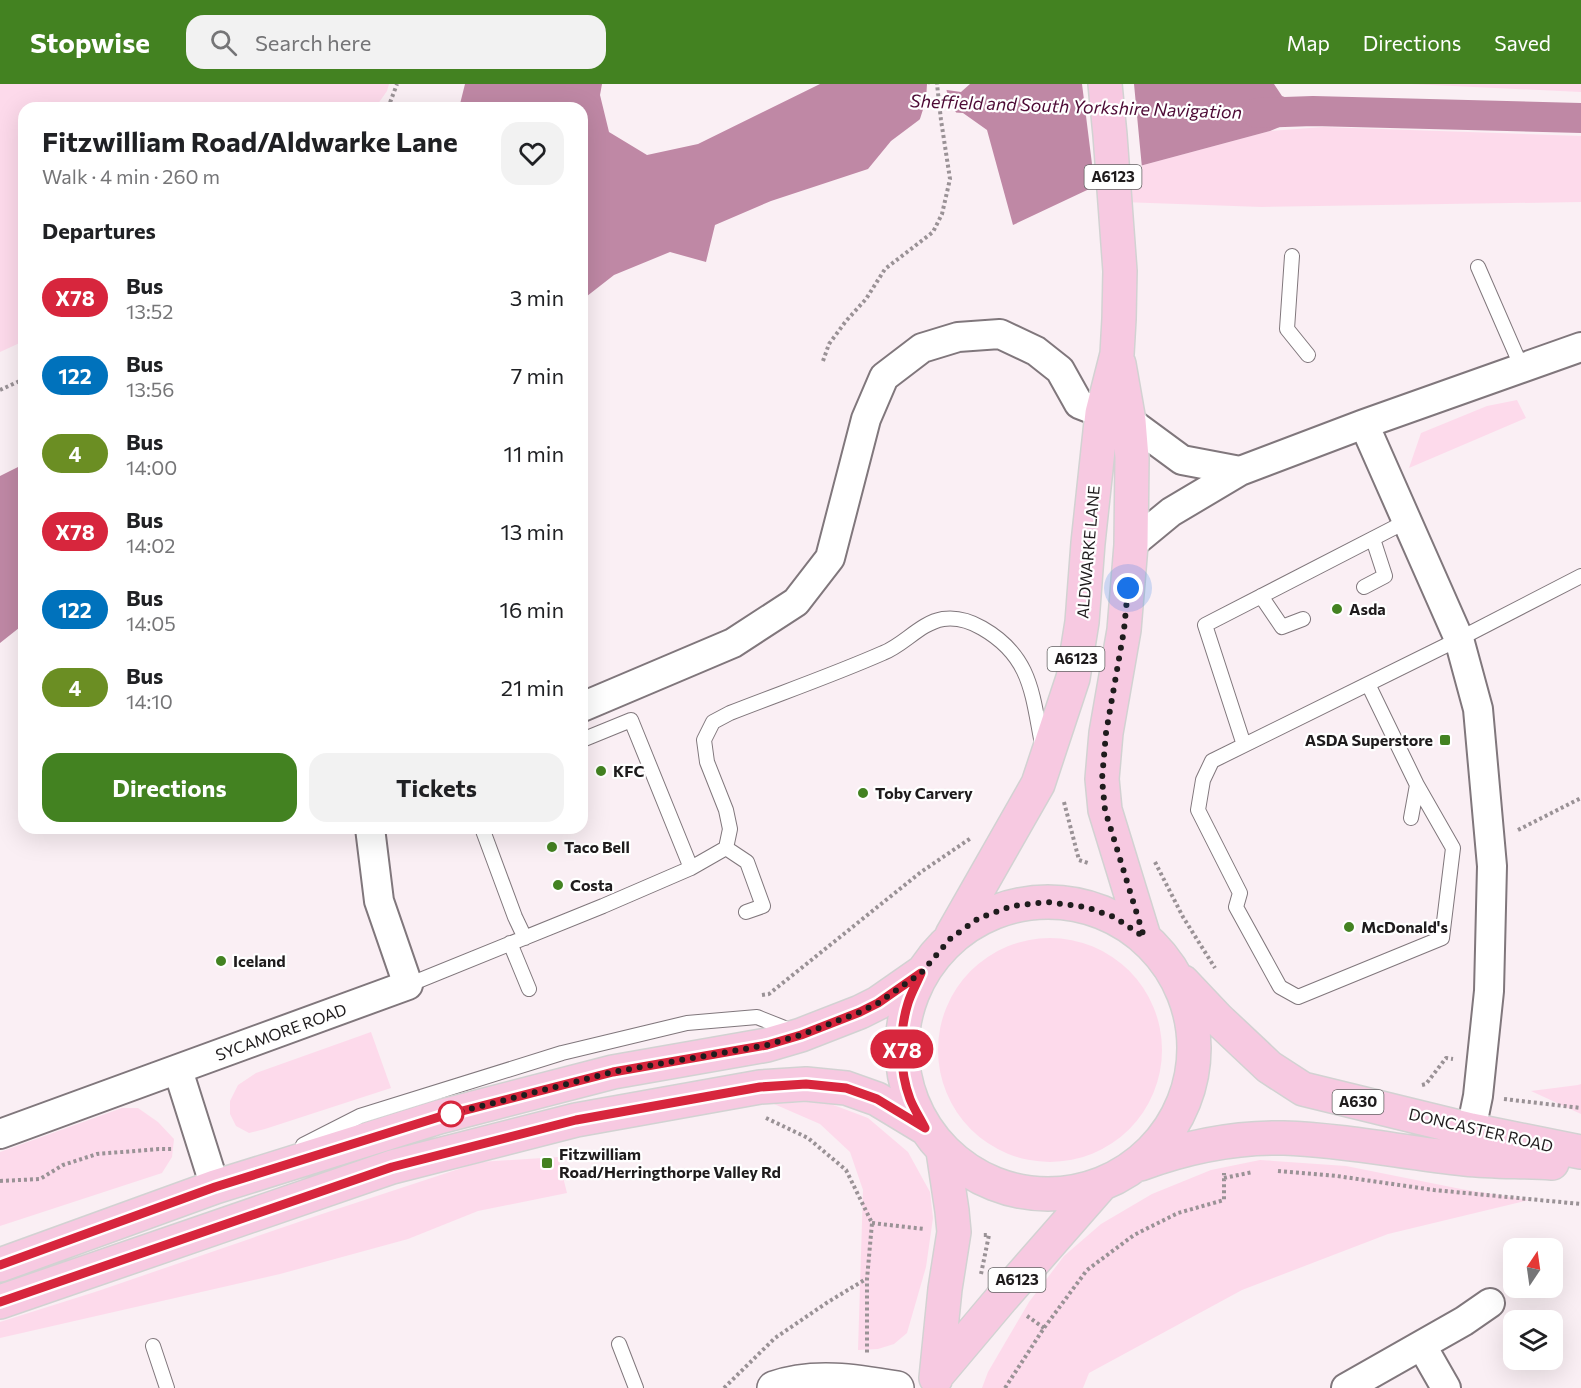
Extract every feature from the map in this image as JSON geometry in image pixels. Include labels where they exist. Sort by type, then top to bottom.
[{"type":"main road","name":"ALDWARKE LANE","points":[[951,938],[1042,773],[1073,678],[1082,622],[1088,543],[1116,417],[1120,271],[1104,84]]},
{"type":"main road","name":"ALDWARKE LANE","points":[[1116,417],[1132,458],[1131,545],[1124,630],[1106,733],[1102,779],[1105,810],[1144,937]]},
{"type":"main road","points":[[0,1265],[226,1183],[439,1117],[613,1072],[767,1045],[801,1035],[878,1003],[921,973],[951,938],[979,918],[1012,906],[1047,902],[1086,907],[1114,917],[1144,937],[1161,954],[1175,974],[1188,1004],[1195,1035],[1194,1068],[1186,1100],[1171,1128],[1151,1154],[1140,1164],[1100,1186],[1076,1192],[1052,1195],[1028,1193],[997,1186],[961,1167],[934,1139],[877,1099],[846,1088],[806,1084],[760,1087],[576,1120],[392,1167],[0,1302]]},
{"type":"main road","points":[[921,973],[908,1003],[902,1039],[902,1067],[910,1099],[934,1139]]},
{"type":"main road","name":"DONCASTER ROAD","points":[[1175,974],[1269,1067],[1303,1089],[1471,1130],[1581,1152]]},
{"type":"main road","name":"DONCASTER ROAD","points":[[1140,1164],[1160,1156],[1222,1142],[1283,1138],[1353,1143],[1467,1159],[1581,1164]]},
{"type":"main road","name":"A6123","points":[[934,1139],[952,1211],[954,1232],[935,1382]]},
{"type":"main road","name":"A6123","points":[[935,1382],[1100,1186]]},
{"type":"street","points":[[588,704],[733,643],[796,602],[830,558],[866,419],[884,376],[922,348],[958,337],[1000,334],[1035,351],[1060,370],[1080,404],[1116,417],[1182,460],[1240,471]]},
{"type":"street","points":[[1131,545],[1172,512],[1240,471],[1522,368],[1579,353]]},
{"type":"street","points":[[1364,424],[1460,639],[1478,710],[1492,866],[1489,991],[1478,1096],[1471,1130]]},
{"type":"street","points":[[371,834],[379,901],[408,985]]},
{"type":"street","name":"SYCAMORE ROAD","points":[[0,1134],[408,985]]},
{"type":"street","points":[[178,1070],[204,1149],[226,1183]]},
{"type":"street","points":[[1346,1388],[1422,1346],[1490,1303]]},
{"type":"street","points":[[1422,1346],[1446,1388]]},
{"type":"street","points":[[774,1388],[791,1382],[832,1380],[883,1385]]},
{"type":"lane","points":[[1292,256],[1287,328],[1308,354]]},
{"type":"lane","points":[[1478,267],[1522,368]]},
{"type":"lane","points":[[1244,745],[1205,625],[1407,521]]},
{"type":"lane","points":[[1364,587],[1385,576],[1372,539]]},
{"type":"lane","points":[[1368,684],[1417,785],[1453,848],[1442,938],[1298,997],[1280,987],[1236,907],[1240,893],[1198,810],[1203,780],[1212,761],[1368,684],[1460,639],[1581,576]]},
{"type":"lane","points":[[1261,596],[1282,627],[1304,619]]},
{"type":"lane","points":[[408,985],[691,868],[726,848],[730,829],[726,810],[706,762],[704,740],[713,722],[886,652],[924,627],[942,619],[968,620],[996,636],[1018,659],[1030,684],[1042,773]]},
{"type":"lane","points":[[588,738],[632,720],[691,868]]},
{"type":"lane","points":[[1411,818],[1417,785]]},
{"type":"lane","points":[[484,834],[525,938]]},
{"type":"lane","points":[[726,848],[747,862],[763,906],[746,912]]},
{"type":"lane","points":[[510,943],[529,988]]},
{"type":"lane","points":[[619,1344],[636,1388]]},
{"type":"lane","points":[[153,1346],[167,1388]]},
{"type":"path","points":[[390,102],[397,84]]},
{"type":"path","points":[[823,361],[829,344],[866,299],[885,269],[933,232],[942,214],[950,179],[937,84]]},
{"type":"path","points":[[0,390],[18,382]]},
{"type":"path","points":[[1042,773],[1062,795],[1078,860],[1091,864],[1119,857],[1151,854],[1183,917],[1218,972]]},
{"type":"path","points":[[758,996],[769,994],[921,873],[979,832]]},
{"type":"path","points":[[1415,1086],[1426,1084],[1446,1058],[1482,1060]]},
{"type":"path","points":[[1478,1096],[1581,1108]]},
{"type":"path","points":[[1005,1388],[1044,1328],[1087,1270],[1134,1235],[1178,1213],[1224,1200],[1222,1142]]},
{"type":"path","points":[[0,1181],[40,1179],[63,1165],[97,1154],[159,1149],[204,1149]]},
{"type":"path","points":[[1224,1178],[1262,1170]]},
{"type":"path","points":[[1273,1171],[1337,1176],[1434,1190],[1581,1204]]},
{"type":"path","points":[[872,1223],[867,1279],[883,1385]]},
{"type":"path","points":[[724,1388],[775,1338],[867,1279]]},
{"type":"shaded area","points":[[0,84],[389,84],[379,102],[18,102],[18,344],[0,352]]},
{"type":"shaded area","points":[[1411,84],[1581,84],[1581,92]]},
{"type":"shaded area","points":[[1323,127],[1581,136],[1581,202],[1262,207],[1122,202],[1136,167],[1270,131]]},
{"type":"shaded area","points":[[1517,400],[1526,418],[1409,468],[1421,433],[1487,406]]},
{"type":"shaded area","points":[[1050,938],[1093,947],[1112,957],[1129,971],[1143,988],[1153,1007],[1162,1050],[1153,1093],[1143,1112],[1129,1129],[1112,1143],[1093,1153],[1050,1162],[1007,1153],[988,1143],[971,1129],[957,1112],[947,1093],[938,1050],[947,1007],[957,988],[971,971],[988,957],[1007,947]]},
{"type":"shaded area","points":[[371,1032],[391,1088],[249,1133],[236,1126],[230,1114],[230,1101],[238,1085],[256,1073]]},
{"type":"shaded area","points":[[1581,1084],[1581,1114],[1531,1091],[1578,1085]]},
{"type":"shaded area","points":[[823,1101],[868,1118],[908,1152],[930,1192],[933,1218],[926,1267],[907,1333],[894,1344],[878,1349],[858,1350],[863,1190],[850,1152],[820,1124],[774,1104]]},
{"type":"shaded area","points":[[122,1108],[138,1108],[158,1122],[174,1139],[172,1157],[162,1173],[0,1226],[0,1152]]},
{"type":"shaded area","points":[[558,1157],[567,1193],[478,1211],[408,1239],[280,1274],[0,1338],[0,1322],[480,1162]]},
{"type":"shaded area","points":[[1260,1160],[1346,1166],[1529,1200],[1388,1234],[1242,1290],[1089,1373],[1083,1388],[982,1388],[988,1372],[1029,1302],[1064,1256],[1101,1224],[1152,1194],[1211,1170]]},
{"type":"water","points":[[465,84],[602,84],[600,95],[609,132],[647,155],[698,144],[820,84],[929,84],[933,88],[961,92],[970,84],[1274,84],[1282,96],[1300,103],[1299,119],[1270,131],[1136,167],[1013,225],[987,130],[963,113],[931,111],[891,141],[868,169],[771,201],[715,225],[706,262],[670,252],[614,275],[588,295],[588,102],[460,102]]},
{"type":"water","points":[[18,467],[18,629],[0,643],[0,476]]},
{"type":"pier","points":[[927,84],[946,87],[948,98],[958,116],[932,114],[919,122],[926,100]]},
{"type":"pier","points":[[1082,84],[1134,84],[1142,168],[1094,190],[1093,172]]},
{"type":"waterway","name":"Sheffield and South Yorkshire Navigation","points":[[1257,113],[1313,111],[1581,118]]},
{"type":"bus line","name":"X78","points":[[0,1265],[215,1187],[439,1117],[613,1072],[767,1045],[801,1035],[878,1003],[921,973],[908,1003],[902,1039],[902,1067],[910,1099],[925,1128],[877,1099],[846,1088],[806,1084],[760,1087],[576,1120],[392,1167],[0,1302]]},
{"type":"place","name":"Asda","points":[[1337,609]]},
{"type":"place","name":"ASDA Superstore","points":[[1445,740]]},
{"type":"place","name":"KFC","points":[[601,771]]},
{"type":"place","name":"Toby Carvery","points":[[863,793]]},
{"type":"place","name":"Taco Bell","points":[[552,847]]},
{"type":"place","name":"Costa","points":[[558,885]]},
{"type":"place","name":"McDonald's","points":[[1349,927]]},
{"type":"place","name":"Iceland","points":[[221,961]]},
{"type":"place","name":"Fitzwilliam Road/Herringthorpe Valley Rd","points":[[547,1163]]},
{"type":"route","points":[[451,1114],[613,1072],[767,1045],[828,1025],[878,1003],[921,973],[951,938],[979,918],[1012,906],[1047,902],[1086,907],[1114,917],[1144,937],[1105,810],[1102,779],[1106,733],[1124,630],[1128,588]]}]
